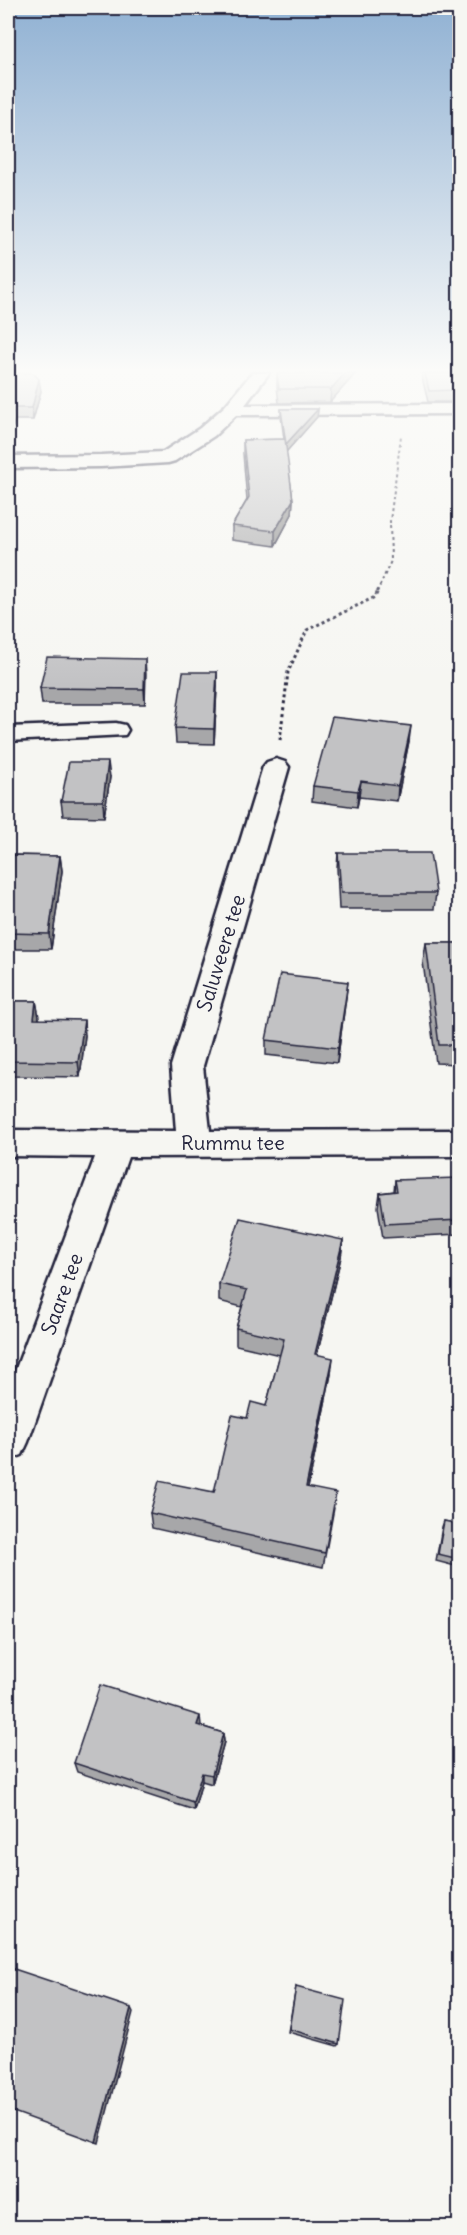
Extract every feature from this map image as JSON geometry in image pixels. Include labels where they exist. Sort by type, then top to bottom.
[{"type":"street","points":[[8,734],[116,730]]},
{"type":"street","name":"Saluveere tee","points":[[195,1143],[187,1066],[276,767]]},
{"type":"street","name":"Rummu tee","points":[[8,1143],[116,1145],[459,1143]]},
{"type":"street","name":"Saare tee","points":[[8,1442],[116,1145]]},
{"type":"path","points":[[276,767],[288,672],[307,630],[375,597],[391,561],[390,521],[397,477]]},
{"type":"building","points":[[247,477],[290,477],[293,500],[275,531],[232,526],[249,497]]},
{"type":"building","points":[[47,657],[145,659],[144,689],[40,688]]},
{"type":"building","points":[[183,672],[217,672],[214,729],[175,728]]},
{"type":"building","points":[[332,717],[411,726],[398,786],[361,781],[358,791],[313,786]]},
{"type":"building","points":[[69,762],[108,762],[103,801],[61,801]]},
{"type":"building","points":[[338,853],[430,853],[436,893],[341,893]]},
{"type":"building","points":[[8,855],[60,856],[49,934],[8,933]]},
{"type":"building","points":[[426,943],[459,943],[459,1045],[439,1045]]},
{"type":"building","points":[[280,974],[348,982],[338,1048],[266,1040]]},
{"type":"building","points":[[8,1001],[36,1001],[34,1019],[84,1020],[78,1062],[8,1061]]},
{"type":"building","points":[[458,1178],[459,1220],[385,1224],[380,1193],[397,1191],[395,1180]]},
{"type":"building","points":[[240,1218],[343,1240],[315,1354],[333,1358],[306,1487],[336,1493],[325,1553],[150,1513],[159,1481],[214,1492],[232,1415],[247,1418],[251,1402],[266,1406],[284,1339],[236,1328],[247,1290],[219,1284]]},
{"type":"building","points":[[444,1521],[459,1524],[459,1559],[438,1554]]},
{"type":"building","points":[[100,1685],[200,1716],[197,1725],[223,1733],[212,1775],[202,1773],[193,1802],[74,1763]]},
{"type":"building","points":[[8,1967],[131,2008],[96,2142],[8,2110]]},
{"type":"building","points":[[296,1987],[345,2000],[339,2044],[289,2029]]}]
